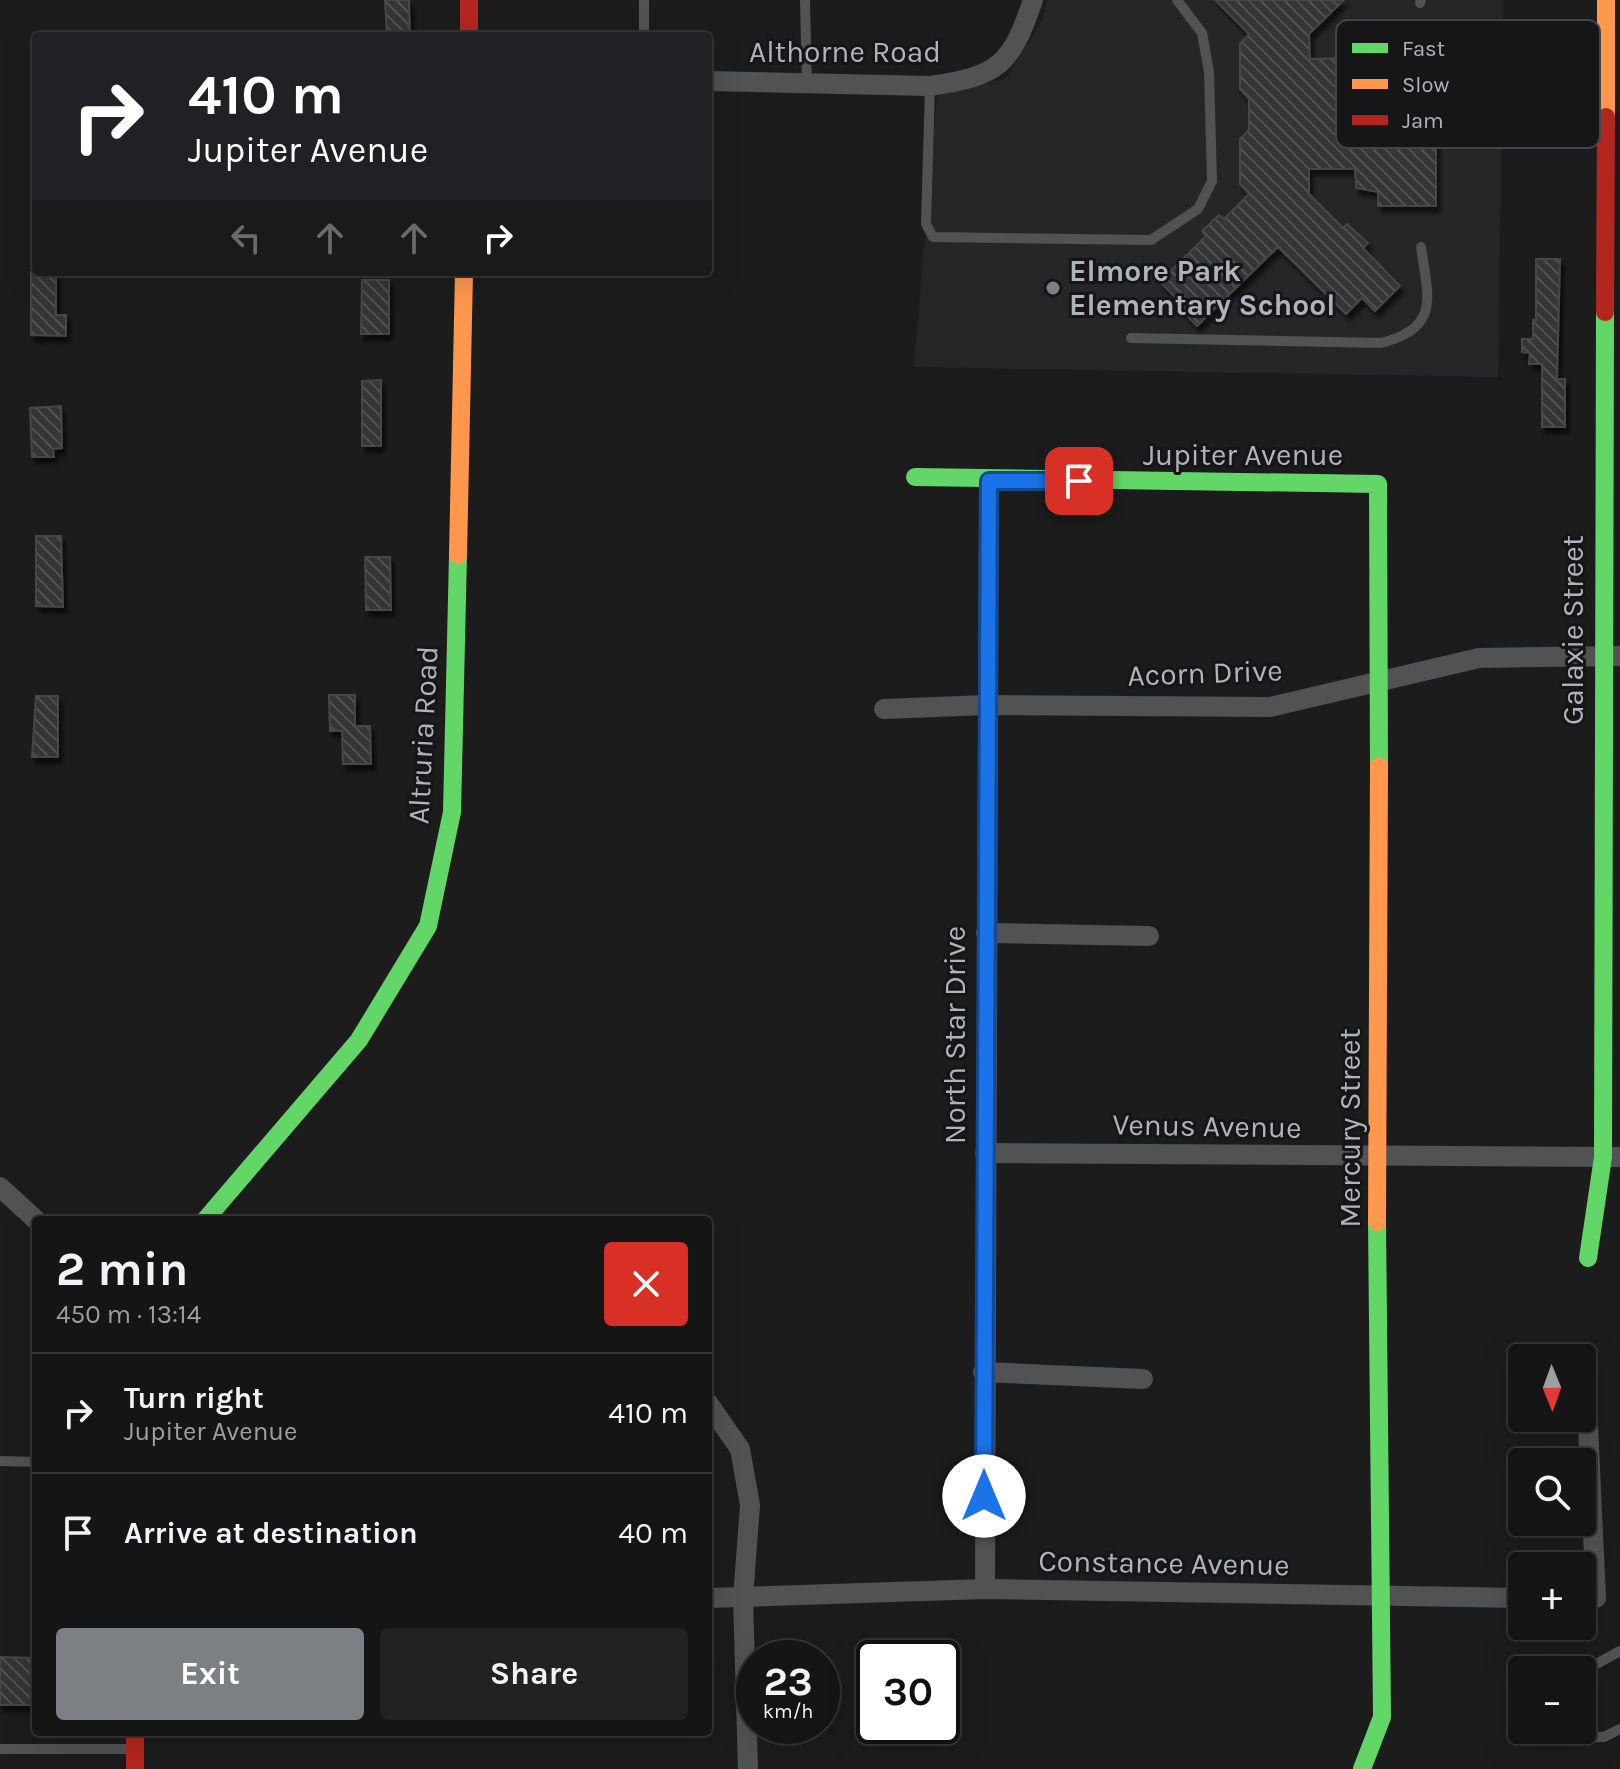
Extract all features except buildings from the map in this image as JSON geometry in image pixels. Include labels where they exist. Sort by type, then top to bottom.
[{"type":"street","points":[[469,0],[469,32]]},
{"type":"street","name":"Althorne Road","points":[[712,81],[930,86],[990,72],[1018,45],[1033,0]]},
{"type":"street","name":"Galaxie Street","points":[[1588,1258],[1612,1157],[1606,0]]},
{"type":"street","name":"Altruria Road","points":[[208,1216],[359,1040],[428,926],[452,812],[464,276]]},
{"type":"street","name":"Jupiter Avenue","points":[[915,477],[989,481],[1378,484]]},
{"type":"street","name":"North Star Drive","points":[[985,1589],[983,1372],[989,481]]},
{"type":"street","name":"Mercury Street","points":[[1362,1769],[1382,1717],[1376,1319],[1380,681],[1378,484]]},
{"type":"street","name":"Acorn Drive","points":[[884,709],[986,705],[1270,707],[1479,658],[1611,656]]},
{"type":"street","points":[[986,933],[1149,936]]},
{"type":"street","name":"Venus Avenue","points":[[985,1153],[1378,1158],[1612,1157]]},
{"type":"street","points":[[0,1187],[32,1216]]},
{"type":"street","points":[[983,1372],[1143,1379]]},
{"type":"street","points":[[712,1409],[740,1449],[750,1505],[743,1598],[748,1769]]},
{"type":"street","points":[[1587,1432],[1588,1552]]},
{"type":"street","name":"Constance Avenue","points":[[712,1598],[985,1589],[1508,1598]]},
{"type":"street","points":[[135,1740],[135,1769]]},
{"type":"lane","points":[[644,0],[644,32]]},
{"type":"lane","points":[[805,0],[807,84]]},
{"type":"lane","points":[[930,86],[926,224],[933,237],[1151,240],[1198,209],[1212,181],[1209,72],[1202,33],[1177,0]]},
{"type":"lane","points":[[1131,338],[1381,343],[1407,336],[1426,316],[1427,293],[1421,247]]},
{"type":"lane","points":[[0,1461],[32,1462]]},
{"type":"lane","points":[[1596,1664],[1620,1651]]},
{"type":"lane","points":[[1596,1737],[1604,1737],[1620,1729]]},
{"type":"lane","points":[[0,1749],[135,1740]]},
{"type":"shaded area","points":[[1047,0],[1503,0],[1503,20],[1336,20],[1336,148],[1501,148],[1498,377],[914,367],[937,96],[1006,78],[1042,21]]},
{"type":"traffic: fast","points":[[1588,1258],[1603,1157],[1605,312]]},
{"type":"traffic: fast","points":[[915,477],[1378,484],[1379,766]]},
{"type":"traffic: fast","points":[[208,1216],[359,1040],[428,926],[452,812],[458,555]]},
{"type":"traffic: fast","points":[[1362,1769],[1382,1717],[1377,1222]]},
{"type":"traffic: slow","points":[[1606,0],[1606,117]]},
{"type":"traffic: slow","points":[[458,555],[464,276]]},
{"type":"traffic: slow","points":[[1377,1222],[1379,766]]},
{"type":"traffic: jam","points":[[469,0],[469,32]]},
{"type":"traffic: jam","points":[[1605,312],[1606,117]]},
{"type":"traffic: jam","points":[[135,1736],[135,1769]]},
{"type":"place","name":"Elmore Park Elementary School","points":[[1053,288]]},
{"type":"route","points":[[984,1496],[989,481],[1079,481]]}]
